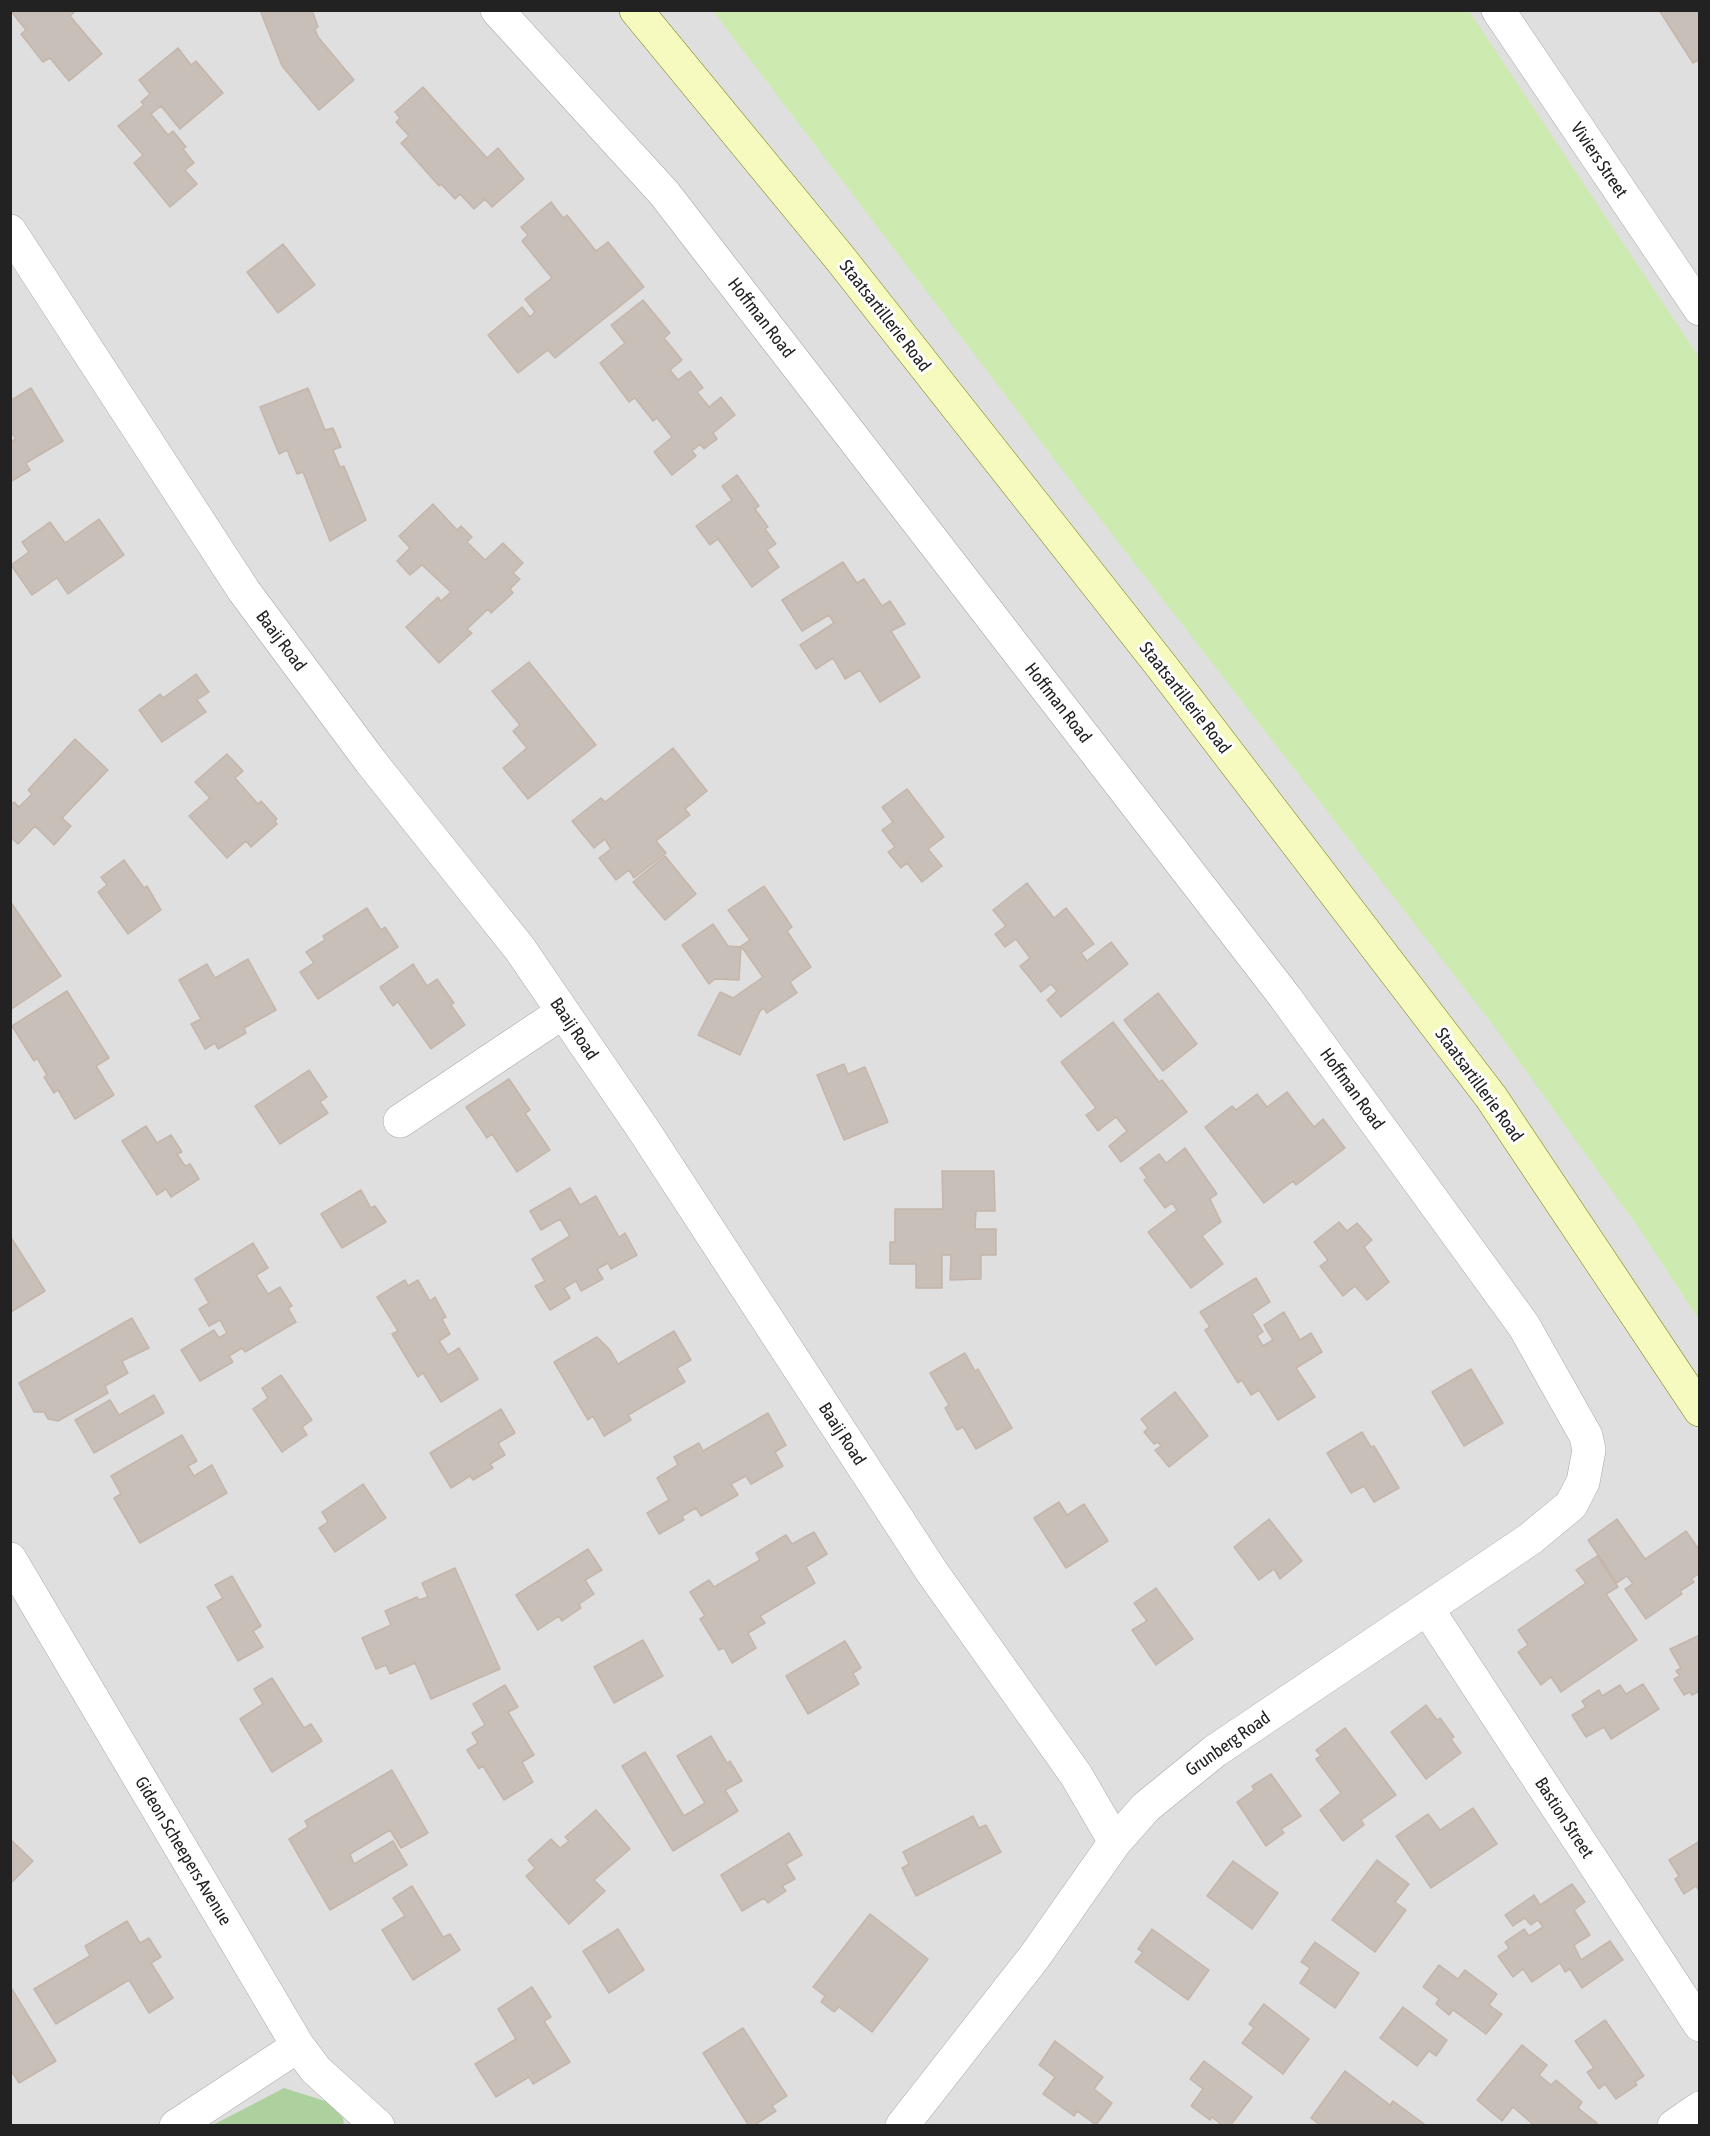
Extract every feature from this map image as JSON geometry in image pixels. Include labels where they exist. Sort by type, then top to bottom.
[{"type":"street","name":"Hoffman Road","points":[[497,10],[664,193],[1285,997],[1524,1326],[1579,1424]]},
{"type":"street","name":"Staatsartillerie Road","points":[[636,10],[838,257],[1148,650],[1491,1097],[1700,1410]]},
{"type":"street","name":"Viviers Street","points":[[1498,10],[1700,309]]},
{"type":"street","name":"Baaij Road","points":[[10,231],[244,591],[371,762],[520,949],[932,1572],[1076,1776],[1116,1842]]},
{"type":"street","points":[[400,1121],[563,1012]]},
{"type":"street","name":"Grunberg Road","points":[[902,2126],[1035,1956],[1116,1842],[1146,1807],[1171,1784],[1215,1751],[1428,1610],[1530,1539],[1571,1506],[1583,1482],[1589,1450],[1579,1424]]},
{"type":"street","name":"Gideon Scheepers Avenue","points":[[10,1559],[298,2046],[316,2070],[378,2126]]},
{"type":"street","name":"Bastion Street","points":[[1428,1610],[1700,2025]]},
{"type":"street","points":[[176,2126],[298,2046]]},
{"type":"street","points":[[1674,2126],[1700,2108]]},
{"type":"shaded area","points":[[11,11],[1699,11],[1699,2125],[11,2125]]},
{"type":"green space","points":[[713,11],[1469,11],[1699,357],[1699,1320],[1640,1230],[1493,1025],[1070,480]]},
{"type":"green space","points":[[284,2088],[328,2102],[343,2118],[344,2125],[211,2126]]},
{"type":"building","points":[[10,10],[76,10],[70,16],[102,54],[69,81],[50,58],[43,62],[21,34],[26,30]]},
{"type":"building","points":[[260,10],[312,10],[318,27],[315,29],[318,37],[354,80],[319,110],[282,66]]},
{"type":"building","points":[[1659,10],[1700,10],[1700,59],[1693,63]]},
{"type":"building","points":[[178,48],[191,65],[196,61],[223,93],[180,129],[161,106],[151,114],[168,135],[173,131],[186,147],[183,149],[194,163],[185,170],[197,184],[170,207],[134,163],[143,155],[118,126],[144,105],[141,102],[150,94],[139,80]]},
{"type":"building","points":[[423,87],[487,158],[498,148],[524,179],[492,207],[485,199],[474,209],[460,194],[455,199],[441,184],[439,186],[401,143],[409,136],[396,122],[400,118],[395,112]]},
{"type":"building","points":[[551,202],[563,218],[567,215],[596,251],[608,242],[644,287],[555,358],[548,350],[518,373],[488,335],[522,307],[530,317],[535,312],[525,299],[552,278],[522,241],[528,235],[521,227]]},
{"type":"building","points":[[283,244],[315,285],[278,313],[247,272]]},
{"type":"building","points":[[643,300],[670,333],[664,338],[682,360],[670,370],[678,380],[690,371],[703,388],[697,392],[709,407],[721,397],[735,415],[713,433],[717,439],[704,449],[700,444],[692,451],[696,456],[672,475],[654,452],[672,437],[657,418],[653,421],[635,398],[629,402],[600,363],[625,343],[611,325]]},
{"type":"building","points":[[31,388],[63,441],[26,463],[30,470],[10,482],[10,442],[16,439],[10,430],[10,401]]},
{"type":"building","points":[[308,388],[325,430],[333,428],[341,447],[333,450],[340,467],[344,466],[366,520],[330,541],[303,472],[297,474],[287,450],[279,454],[260,407]]},
{"type":"building","points":[[737,475],[759,506],[755,509],[768,527],[765,529],[776,544],[767,550],[779,567],[752,587],[718,539],[710,545],[696,526],[732,500],[722,486]]},
{"type":"building","points":[[433,504],[457,530],[461,526],[472,537],[467,542],[485,560],[503,543],[523,563],[513,573],[520,579],[510,589],[513,593],[491,613],[488,609],[467,629],[472,633],[439,663],[406,627],[438,597],[441,601],[451,592],[422,565],[410,575],[397,561],[410,548],[399,536]]},
{"type":"building","points":[[99,519],[124,555],[68,594],[57,578],[32,595],[11,565],[29,552],[22,542],[50,522],[65,543]]},
{"type":"building","points":[[843,562],[857,583],[864,579],[882,606],[890,601],[905,624],[891,631],[920,677],[880,702],[860,670],[845,679],[833,658],[816,669],[800,645],[834,623],[829,615],[802,631],[782,600]]},
{"type":"building","points":[[529,662],[596,745],[528,799],[503,768],[527,748],[513,731],[520,725],[492,691]]},
{"type":"building","points":[[196,674],[209,692],[197,700],[206,712],[162,742],[139,710],[160,694],[163,698]]},
{"type":"building","points":[[75,739],[108,770],[62,818],[71,826],[54,845],[35,826],[18,844],[10,837],[10,805],[14,802],[19,807],[32,794],[28,790]]},
{"type":"building","points":[[673,748],[707,791],[685,809],[690,815],[656,841],[666,853],[634,878],[629,870],[616,880],[599,858],[611,849],[605,839],[594,848],[572,821],[601,798],[605,802]]},
{"type":"building","points":[[227,754],[243,771],[235,778],[258,804],[261,801],[277,819],[275,821],[277,824],[251,847],[246,841],[227,858],[189,816],[210,798],[195,782]]},
{"type":"building","points":[[907,789],[944,837],[928,849],[942,866],[922,882],[907,863],[901,868],[888,852],[895,847],[882,830],[893,822],[882,807]]},
{"type":"building","points":[[665,856],[696,894],[665,920],[633,882]]},
{"type":"building","points":[[124,860],[144,888],[147,886],[161,910],[128,934],[98,892],[107,885],[101,877]]},
{"type":"building","points":[[1027,883],[1054,918],[1066,908],[1094,944],[1081,953],[1087,961],[1111,942],[1128,964],[1061,1017],[1047,1000],[1057,991],[1051,984],[1041,992],[1020,966],[1030,958],[1016,939],[1005,947],[995,934],[1006,926],[993,910]]},
{"type":"building","points":[[764,886],[792,927],[787,931],[811,967],[790,982],[797,993],[767,1013],[764,1008],[760,1011],[740,1055],[698,1035],[720,992],[733,998],[763,977],[741,946],[750,940],[728,910]]},
{"type":"building","points":[[10,901],[61,976],[10,1010]]},
{"type":"building","points":[[367,908],[381,930],[385,927],[398,947],[318,999],[300,972],[314,963],[306,952],[325,940],[323,936]]},
{"type":"building","points":[[713,924],[728,946],[741,947],[739,980],[715,979],[709,984],[682,945]]},
{"type":"building","points":[[248,959],[276,1010],[244,1028],[246,1033],[218,1049],[215,1043],[205,1049],[191,1024],[201,1019],[179,980],[207,964],[215,978]]},
{"type":"building","points":[[413,964],[427,986],[437,979],[454,1003],[451,1005],[465,1025],[431,1049],[398,1002],[393,1006],[380,987]]},
{"type":"building","points":[[67,991],[109,1058],[96,1066],[114,1095],[75,1119],[58,1090],[54,1093],[44,1077],[47,1075],[37,1058],[34,1061],[12,1026]]},
{"type":"building","points":[[1158,993],[1197,1044],[1163,1071],[1124,1020]]},
{"type":"building","points":[[1113,1022],[1159,1082],[1162,1080],[1187,1112],[1121,1162],[1109,1146],[1127,1131],[1116,1117],[1098,1131],[1086,1115],[1096,1108],[1061,1062]]},
{"type":"building","points":[[844,1064],[848,1074],[865,1067],[888,1122],[844,1140],[817,1075]]},
{"type":"building","points":[[309,1070],[327,1097],[320,1102],[328,1113],[280,1144],[255,1106]]},
{"type":"building","points":[[509,1079],[530,1110],[525,1113],[550,1150],[517,1172],[492,1134],[487,1138],[466,1107]]},
{"type":"building","points":[[1287,1092],[1314,1127],[1323,1119],[1345,1148],[1296,1185],[1293,1181],[1264,1203],[1205,1127],[1232,1106],[1236,1110],[1257,1094],[1267,1107]]},
{"type":"building","points":[[146,1126],[157,1143],[171,1135],[182,1152],[177,1154],[185,1166],[190,1164],[199,1179],[171,1197],[166,1189],[157,1195],[122,1141]]},
{"type":"building","points":[[1185,1148],[1217,1194],[1210,1199],[1221,1222],[1202,1236],[1223,1264],[1191,1288],[1148,1232],[1177,1210],[1172,1203],[1165,1208],[1144,1180],[1147,1178],[1140,1168],[1159,1154],[1166,1163]]},
{"type":"building","points":[[942,1171],[994,1171],[995,1211],[976,1211],[975,1229],[996,1229],[996,1255],[981,1255],[981,1279],[950,1280],[951,1255],[942,1255],[942,1288],[916,1288],[916,1264],[890,1264],[890,1242],[895,1242],[895,1209],[943,1209]]},
{"type":"building","points":[[570,1188],[580,1205],[596,1196],[619,1237],[625,1233],[637,1255],[611,1269],[608,1263],[597,1269],[603,1279],[581,1291],[576,1281],[564,1288],[570,1298],[550,1310],[535,1286],[545,1281],[532,1259],[570,1236],[560,1219],[541,1230],[530,1211]]},
{"type":"building","points":[[361,1190],[371,1208],[375,1206],[386,1222],[342,1248],[321,1214]]},
{"type":"building","points":[[1339,1222],[1347,1231],[1357,1223],[1372,1240],[1364,1247],[1389,1282],[1367,1300],[1355,1286],[1343,1296],[1320,1266],[1328,1260],[1314,1242]]},
{"type":"building","points":[[10,1236],[45,1291],[11,1312],[10,1312]]},
{"type":"building","points":[[253,1243],[268,1268],[256,1275],[268,1294],[280,1287],[292,1306],[288,1308],[296,1322],[245,1352],[242,1348],[229,1356],[233,1362],[200,1381],[181,1350],[214,1330],[219,1338],[227,1333],[220,1320],[209,1326],[199,1309],[209,1303],[195,1279]]},
{"type":"building","points":[[1256,1278],[1270,1302],[1252,1314],[1263,1332],[1257,1336],[1263,1346],[1273,1340],[1264,1325],[1284,1312],[1300,1340],[1311,1333],[1322,1352],[1296,1368],[1315,1397],[1278,1420],[1259,1390],[1251,1395],[1242,1380],[1238,1383],[1205,1330],[1210,1327],[1200,1312]]},
{"type":"building","points":[[405,1280],[408,1286],[418,1280],[430,1301],[435,1297],[446,1317],[442,1319],[450,1334],[439,1341],[448,1355],[459,1348],[478,1379],[441,1402],[423,1373],[418,1377],[392,1334],[398,1331],[377,1297]]},
{"type":"building","points":[[132,1318],[149,1348],[122,1361],[128,1373],[105,1386],[108,1393],[58,1421],[48,1419],[44,1412],[34,1412],[19,1383]]},
{"type":"building","points":[[674,1331],[691,1360],[677,1368],[685,1382],[628,1415],[631,1420],[604,1436],[593,1416],[588,1420],[554,1362],[597,1337],[610,1350],[618,1364]]},
{"type":"building","points":[[965,1353],[975,1371],[978,1369],[1012,1428],[976,1449],[963,1427],[957,1430],[945,1408],[949,1405],[930,1373]]},
{"type":"building","points":[[1471,1369],[1503,1423],[1464,1446],[1432,1392]]},
{"type":"building","points":[[281,1375],[312,1420],[302,1427],[307,1435],[282,1452],[253,1409],[268,1398],[262,1388]]},
{"type":"building","points":[[1175,1392],[1208,1436],[1169,1467],[1155,1450],[1161,1446],[1158,1442],[1154,1444],[1144,1432],[1148,1428],[1141,1419]]},
{"type":"building","points":[[154,1395],[164,1413],[94,1453],[75,1420],[110,1400],[119,1415]]},
{"type":"building","points":[[501,1409],[515,1433],[498,1443],[505,1455],[490,1464],[493,1468],[473,1480],[470,1476],[451,1488],[430,1453]]},
{"type":"building","points":[[768,1413],[786,1445],[775,1452],[783,1466],[751,1484],[746,1476],[731,1484],[738,1495],[701,1516],[696,1508],[682,1516],[684,1520],[659,1534],[647,1513],[669,1500],[657,1478],[678,1465],[674,1457],[699,1443],[703,1451]]},
{"type":"building","points":[[1362,1432],[1371,1447],[1374,1446],[1399,1488],[1374,1502],[1364,1486],[1351,1493],[1327,1453]]},
{"type":"building","points":[[182,1435],[197,1461],[188,1466],[194,1476],[212,1465],[227,1493],[140,1543],[114,1498],[121,1494],[111,1476]]},
{"type":"building","points":[[363,1484],[386,1518],[335,1552],[319,1528],[328,1522],[322,1512]]},
{"type":"building","points":[[1059,1502],[1067,1515],[1084,1504],[1108,1541],[1066,1568],[1034,1518]]},
{"type":"building","points":[[1269,1519],[1302,1561],[1280,1579],[1274,1569],[1259,1580],[1234,1547]]},
{"type":"building","points":[[1617,1519],[1645,1559],[1686,1531],[1700,1551],[1700,1573],[1691,1579],[1694,1582],[1680,1591],[1682,1594],[1646,1619],[1625,1589],[1633,1584],[1627,1576],[1617,1583],[1588,1540]]},
{"type":"building","points":[[814,1532],[827,1554],[806,1567],[815,1583],[760,1616],[765,1623],[748,1633],[756,1648],[732,1663],[724,1648],[719,1650],[700,1619],[705,1616],[690,1592],[709,1580],[714,1587],[760,1560],[756,1553],[786,1535],[792,1544]]},
{"type":"building","points":[[588,1549],[602,1570],[585,1580],[594,1594],[579,1604],[581,1608],[562,1621],[559,1616],[538,1630],[516,1595]]},
{"type":"building","points":[[1597,1556],[1618,1587],[1606,1594],[1637,1640],[1561,1692],[1551,1677],[1541,1685],[1518,1652],[1528,1645],[1518,1630],[1586,1583],[1576,1570]]},
{"type":"building","points":[[455,1568],[500,1669],[431,1699],[415,1663],[390,1674],[386,1665],[376,1669],[362,1638],[391,1625],[385,1611],[417,1597],[419,1600],[428,1597],[422,1583]]},
{"type":"building","points":[[232,1576],[261,1626],[253,1631],[263,1647],[238,1661],[207,1607],[223,1598],[215,1585]]},
{"type":"building","points":[[1156,1588],[1193,1639],[1156,1665],[1132,1630],[1147,1621],[1134,1603]]},
{"type":"building","points":[[1700,1635],[1700,1691],[1692,1695],[1690,1692],[1684,1695],[1674,1679],[1680,1676],[1676,1671],[1681,1668],[1670,1649]]},
{"type":"building","points":[[643,1640],[663,1676],[614,1703],[594,1667]]},
{"type":"building","points":[[845,1641],[861,1668],[853,1673],[859,1684],[808,1714],[786,1676]]},
{"type":"building","points":[[272,1678],[304,1728],[311,1724],[322,1741],[272,1772],[240,1719],[263,1704],[254,1689]]},
{"type":"building","points":[[1643,1684],[1659,1709],[1611,1739],[1604,1727],[1586,1737],[1572,1715],[1586,1707],[1582,1701],[1599,1690],[1602,1696],[1620,1685],[1626,1694]]},
{"type":"building","points":[[505,1685],[518,1707],[508,1712],[534,1755],[522,1762],[533,1782],[504,1800],[483,1766],[479,1769],[467,1750],[478,1743],[472,1733],[485,1725],[473,1704]]},
{"type":"building","points":[[1426,1705],[1437,1720],[1440,1718],[1454,1737],[1451,1739],[1461,1753],[1426,1779],[1391,1732]]},
{"type":"building","points":[[1345,1728],[1396,1795],[1361,1820],[1364,1825],[1343,1841],[1320,1810],[1341,1793],[1316,1759],[1321,1756],[1316,1750]]},
{"type":"building","points":[[711,1736],[727,1763],[730,1761],[742,1781],[725,1790],[738,1811],[673,1851],[622,1766],[645,1752],[684,1816],[705,1803],[677,1756]]},
{"type":"building","points":[[392,1770],[428,1833],[401,1848],[390,1830],[350,1854],[354,1864],[393,1841],[407,1865],[330,1910],[289,1839],[308,1827],[305,1821]]},
{"type":"building","points":[[1271,1774],[1301,1816],[1281,1829],[1284,1833],[1266,1846],[1237,1802],[1254,1790],[1252,1786]]},
{"type":"building","points":[[1473,1808],[1497,1844],[1431,1888],[1396,1836],[1428,1814],[1440,1830]]},
{"type":"building","points":[[596,1810],[630,1849],[594,1880],[605,1891],[569,1924],[526,1876],[535,1868],[528,1860],[551,1839],[560,1848],[569,1841],[565,1837]]},
{"type":"building","points":[[973,1816],[979,1828],[986,1825],[1001,1852],[916,1896],[902,1868],[909,1864],[903,1852]]},
{"type":"building","points":[[789,1833],[802,1855],[786,1864],[795,1879],[782,1886],[786,1891],[768,1903],[764,1898],[742,1911],[721,1875]]},
{"type":"building","points":[[10,1839],[33,1861],[10,1884]]},
{"type":"building","points":[[1700,1841],[1700,1892],[1696,1886],[1684,1894],[1675,1879],[1679,1876],[1669,1860]]},
{"type":"building","points":[[1377,1860],[1409,1884],[1395,1902],[1406,1910],[1375,1952],[1332,1920]]},
{"type":"building","points":[[1233,1861],[1278,1893],[1252,1929],[1207,1896]]},
{"type":"building","points":[[1572,1884],[1585,1902],[1574,1910],[1590,1935],[1574,1945],[1581,1960],[1610,1941],[1623,1960],[1582,1988],[1570,1969],[1565,1972],[1560,1963],[1532,1982],[1523,1969],[1513,1977],[1498,1956],[1509,1948],[1505,1942],[1524,1929],[1529,1936],[1543,1927],[1538,1920],[1531,1925],[1525,1918],[1513,1926],[1505,1915],[1534,1895],[1540,1905]]},
{"type":"building","points":[[412,1886],[443,1937],[450,1934],[460,1950],[413,1980],[382,1930],[405,1916],[393,1898]]},
{"type":"building","points":[[870,1914],[928,1959],[872,2032],[839,2007],[834,2012],[821,2002],[825,1996],[813,1987]]},
{"type":"building","points":[[127,1921],[140,1943],[149,1938],[161,1957],[151,1963],[173,1998],[149,2013],[129,1980],[56,2024],[34,1989],[90,1956],[85,1946]]},
{"type":"building","points":[[618,1929],[644,1970],[609,1993],[583,1951]]},
{"type":"building","points":[[1152,1929],[1209,1970],[1188,2000],[1135,1962],[1143,1952],[1138,1949]]},
{"type":"building","points":[[1315,1942],[1359,1973],[1335,2008],[1300,1983],[1310,1968],[1301,1962]]},
{"type":"building","points":[[1439,1965],[1458,1979],[1465,1970],[1497,1994],[1489,2005],[1502,2014],[1486,2034],[1453,2010],[1449,2015],[1436,2004],[1439,1999],[1423,1987]]},
{"type":"building","points":[[10,1986],[56,2061],[19,2083],[10,2069]]},
{"type":"building","points":[[532,1987],[551,2017],[544,2021],[570,2062],[533,2084],[529,2077],[496,2097],[475,2064],[516,2039],[498,2009]]},
{"type":"building","points":[[1264,2004],[1309,2039],[1283,2074],[1242,2043],[1254,2028],[1249,2024]]},
{"type":"building","points":[[1403,2007],[1447,2040],[1436,2056],[1429,2051],[1417,2066],[1380,2038]]},
{"type":"building","points":[[1605,2020],[1644,2076],[1635,2082],[1637,2085],[1616,2099],[1605,2084],[1599,2089],[1587,2072],[1594,2068],[1575,2041]]},
{"type":"building","points":[[743,2028],[787,2096],[772,2106],[776,2111],[753,2126],[749,2126],[703,2053]]},
{"type":"building","points":[[1055,2041],[1103,2077],[1094,2089],[1112,2103],[1096,2125],[1077,2111],[1074,2116],[1043,2094],[1055,2077],[1039,2065]]},
{"type":"building","points":[[1522,2045],[1547,2065],[1539,2075],[1551,2085],[1556,2080],[1582,2102],[1578,2108],[1597,2123],[1596,2126],[1535,2126],[1513,2107],[1502,2121],[1477,2100]]},
{"type":"building","points":[[1204,2061],[1252,2097],[1230,2126],[1223,2126],[1212,2117],[1210,2120],[1191,2106],[1203,2089],[1190,2079]]},
{"type":"building","points":[[1345,2071],[1390,2105],[1393,2101],[1427,2126],[1321,2126],[1311,2118]]}]
